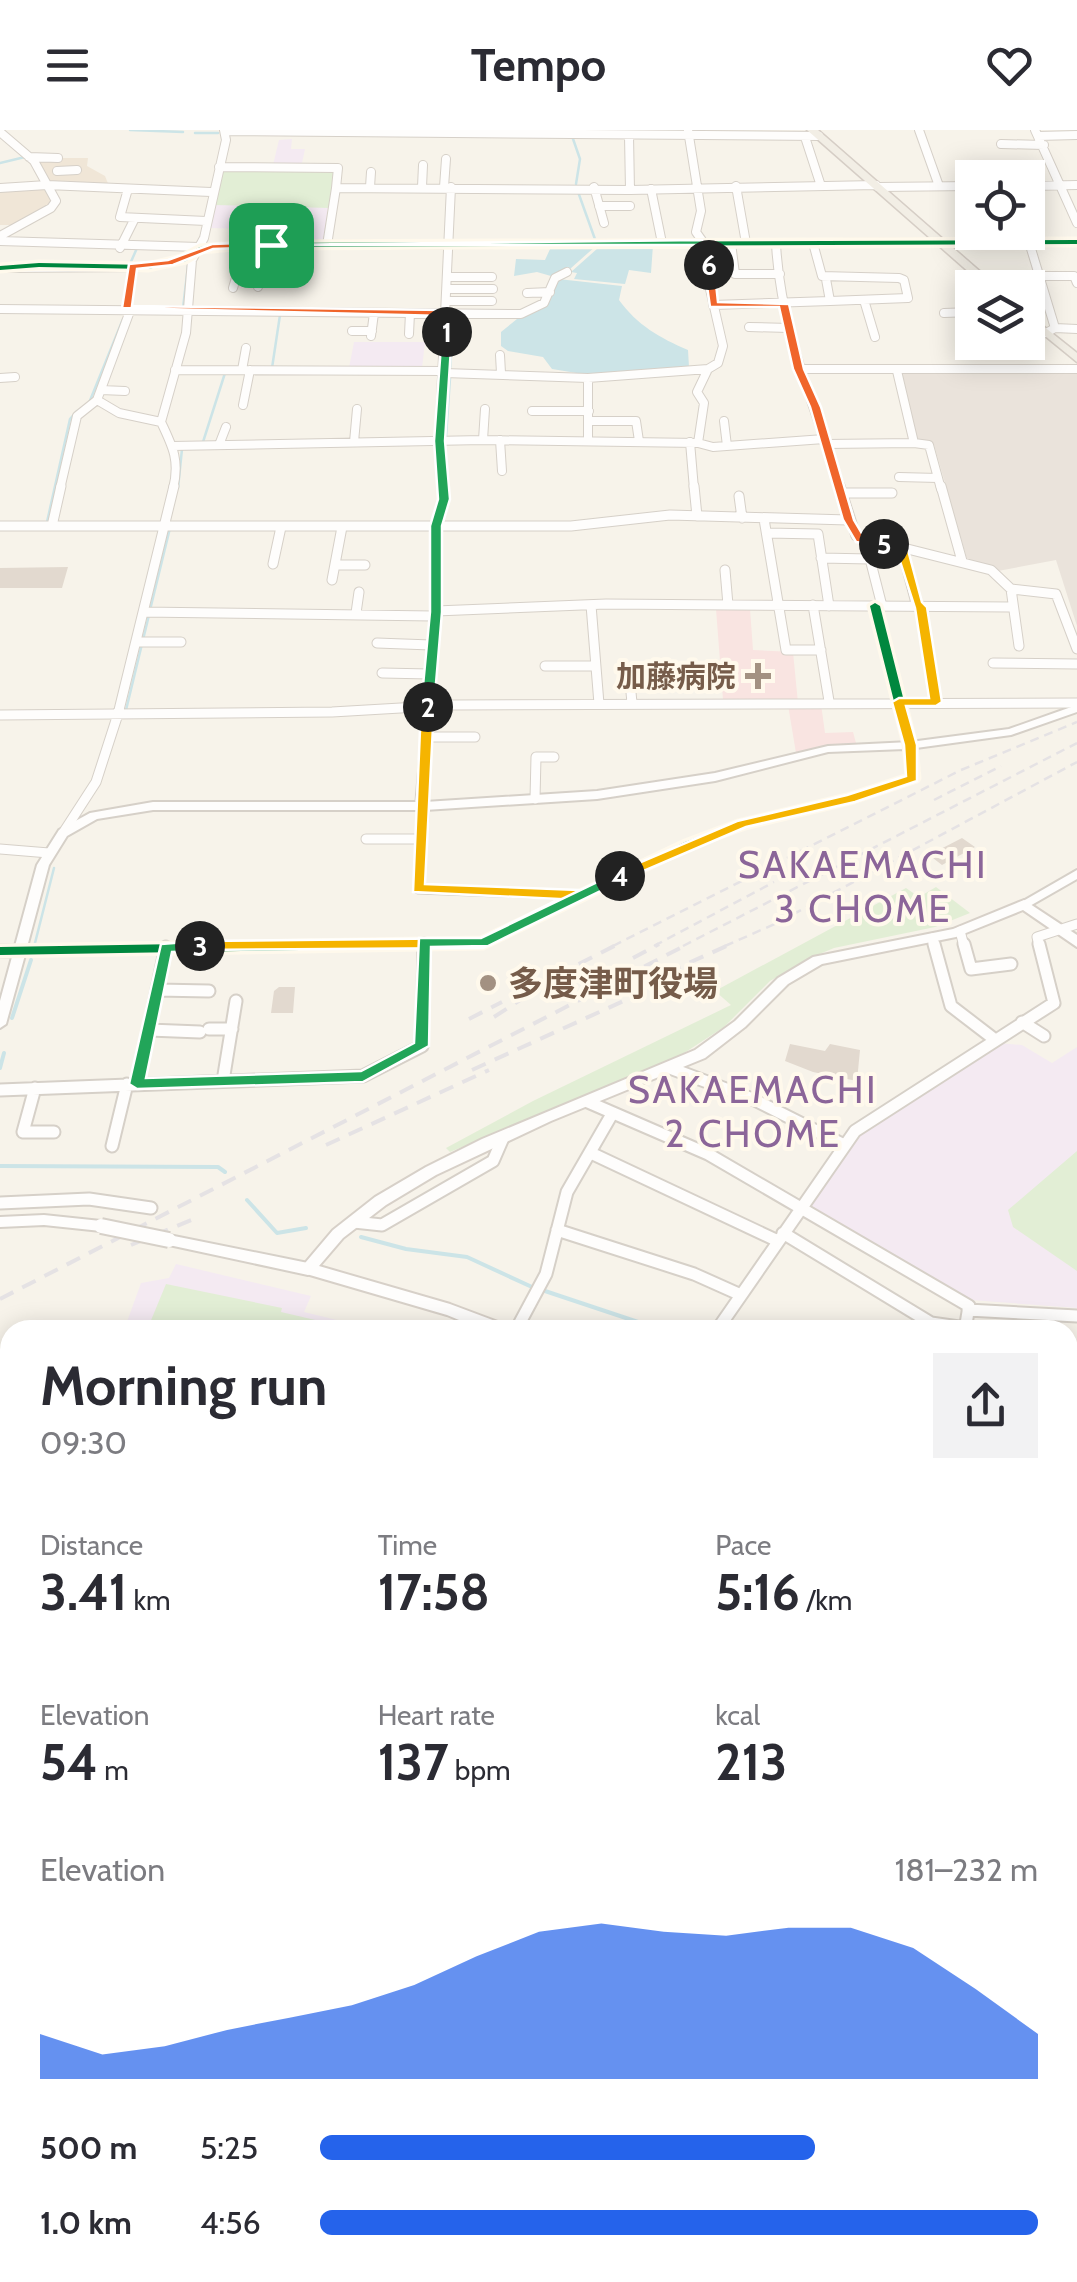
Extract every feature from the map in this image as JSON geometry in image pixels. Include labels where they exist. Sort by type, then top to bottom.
[{"type":"main road","points":[[812,134],[974,270]]},
{"type":"main road","points":[[1045,327],[1077,358]]},
{"type":"main road","points":[[475,1320],[308,1269],[320,1250],[354,1222],[422,1176],[670,1068],[721,1040],[800,969],[838,954],[960,931],[1024,904],[1077,942]]},
{"type":"street","points":[[0,1024],[49,853],[96,782],[139,642],[178,469],[161,422],[190,310],[196,250],[219,168],[224,130],[629,136],[812,134],[820,186]]},
{"type":"street","points":[[920,130],[940,186]]},
{"type":"street","points":[[0,132],[20,143],[54,195],[55,204],[0,238]]},
{"type":"street","points":[[688,133],[701,211],[696,232],[708,249],[722,355],[708,370],[697,392],[704,402],[694,442],[696,516]]},
{"type":"street","points":[[1037,133],[1077,135]]},
{"type":"street","points":[[1037,133],[1077,223]]},
{"type":"street","points":[[629,136],[630,190]]},
{"type":"street","points":[[1001,144],[1044,144]]},
{"type":"street","points":[[28,157],[58,158]]},
{"type":"street","points":[[446,159],[449,289],[439,441],[444,499],[436,526],[435,613],[420,801],[424,806],[418,888],[579,895]]},
{"type":"street","points":[[422,187],[423,165]]},
{"type":"street","points":[[41,173],[77,168],[78,186]]},
{"type":"street","points":[[219,168],[338,168],[327,246]]},
{"type":"street","points":[[370,188],[371,172]]},
{"type":"street","points":[[0,188],[47,185],[211,192]]},
{"type":"street","points":[[736,186],[746,243]]},
{"type":"street","points":[[336,188],[955,186]]},
{"type":"street","points":[[1045,186],[1077,186]]},
{"type":"street","points":[[13,199],[18,187]]},
{"type":"street","points":[[128,188],[119,214],[134,220],[206,220]]},
{"type":"street","points":[[594,188],[604,222]]},
{"type":"street","points":[[651,189],[652,213],[662,243]]},
{"type":"street","points":[[599,206],[630,206]]},
{"type":"street","points":[[120,248],[134,220]]},
{"type":"street","points":[[0,238],[196,250]]},
{"type":"street","points":[[1045,242],[1077,242]]},
{"type":"street","points":[[732,243],[734,274],[780,274]]},
{"type":"street","points":[[714,305],[908,298],[904,280],[899,278],[822,276],[813,243]]},
{"type":"street","points":[[0,266],[170,263],[212,246],[246,245],[955,243]]},
{"type":"street","points":[[776,244],[778,286],[798,369],[848,520],[860,540],[991,570],[1011,589],[1056,594],[1077,649]]},
{"type":"street","points":[[232,288],[246,245]]},
{"type":"street","points":[[258,287],[271,245]]},
{"type":"street","points":[[52,526],[77,416],[99,395],[128,310],[133,266]]},
{"type":"street","points":[[0,309],[521,314],[540,306],[555,278],[566,272]]},
{"type":"street","points":[[1045,276],[1074,276],[1077,283]]},
{"type":"street","points":[[449,277],[492,277]]},
{"type":"street","points":[[826,278],[830,301]]},
{"type":"street","points":[[449,289],[493,289]]},
{"type":"street","points":[[527,292],[550,292]]},
{"type":"street","points":[[864,300],[874,337]]},
{"type":"street","points":[[904,300],[908,314]]},
{"type":"street","points":[[448,301],[492,301]]},
{"type":"street","points":[[1045,305],[1051,330],[1077,328]]},
{"type":"street","points":[[409,334],[410,313]]},
{"type":"street","points":[[944,313],[955,313]]},
{"type":"street","points":[[251,326],[255,314]]},
{"type":"street","points":[[352,331],[372,333],[374,314]]},
{"type":"street","points":[[749,328],[789,328]]},
{"type":"street","points":[[243,405],[246,348]]},
{"type":"street","points":[[500,355],[501,374]]},
{"type":"street","points":[[798,369],[1077,369]]},
{"type":"street","points":[[175,370],[445,372],[588,378],[708,370]]},
{"type":"street","points":[[898,370],[914,444]]},
{"type":"street","points":[[0,378],[15,377]]},
{"type":"street","points":[[588,378],[588,440]]},
{"type":"street","points":[[99,395],[125,389]]},
{"type":"street","points":[[99,395],[108,409],[132,418],[161,422]]},
{"type":"street","points":[[533,440],[531,407],[636,421],[638,441]]},
{"type":"street","points":[[354,442],[358,409]]},
{"type":"street","points":[[483,440],[484,409]]},
{"type":"street","points":[[724,420],[728,446]]},
{"type":"street","points":[[219,445],[226,426]]},
{"type":"street","points":[[172,446],[483,440],[929,446],[962,562]]},
{"type":"street","points":[[500,440],[502,471]]},
{"type":"street","points":[[898,477],[938,478]]},
{"type":"street","points":[[841,494],[892,494]]},
{"type":"street","points":[[739,496],[742,518]]},
{"type":"street","points":[[0,526],[570,526],[595,518],[696,516],[848,520]]},
{"type":"street","points":[[764,519],[786,650],[821,650]]},
{"type":"street","points":[[332,580],[342,526]]},
{"type":"street","points":[[273,564],[282,528]]},
{"type":"street","points":[[767,534],[818,534],[829,606]]},
{"type":"street","points":[[902,550],[920,607],[936,702]]},
{"type":"street","points":[[0,950],[483,943],[579,895],[742,824],[850,799],[913,778],[910,745],[870,558],[822,558]]},
{"type":"street","points":[[335,565],[365,564]]},
{"type":"street","points":[[725,570],[728,605]]},
{"type":"street","points":[[1011,589],[1019,646]]},
{"type":"street","points":[[356,613],[359,592]]},
{"type":"street","points":[[143,612],[435,613],[591,606],[1011,606]]},
{"type":"street","points":[[591,606],[599,704]]},
{"type":"street","points":[[814,606],[829,701]]},
{"type":"street","points":[[139,642],[181,642]]},
{"type":"street","points":[[377,643],[432,645]]},
{"type":"street","points":[[994,662],[1077,664]]},
{"type":"street","points":[[545,666],[596,666]]},
{"type":"street","points":[[629,671],[632,703]]},
{"type":"street","points":[[382,673],[430,674]]},
{"type":"street","points":[[0,715],[829,701],[1077,705]]},
{"type":"street","points":[[63,834],[90,818],[120,809],[154,806],[424,806],[646,789],[715,777],[828,749],[910,745],[1011,732],[1077,705]]},
{"type":"street","points":[[427,737],[475,738]]},
{"type":"street","points":[[536,799],[536,758],[554,757]]},
{"type":"street","points":[[77,810],[79,818],[90,818]]},
{"type":"street","points":[[366,839],[422,839]]},
{"type":"street","points":[[0,849],[49,853]]},
{"type":"street","points":[[1024,904],[1077,874]]},
{"type":"street","points":[[725,1320],[854,1131],[1054,1003],[1037,937],[1077,924]]},
{"type":"street","points":[[960,931],[971,969],[1011,964]]},
{"type":"street","points":[[932,938],[951,1006],[994,1039]]},
{"type":"street","points":[[0,1090],[363,1076],[422,1046],[424,942]]},
{"type":"street","points":[[112,1146],[149,1030],[166,947]]},
{"type":"street","points":[[157,990],[209,991]]},
{"type":"street","points":[[223,1081],[236,1001]]},
{"type":"street","points":[[1022,1022],[1044,1036]]},
{"type":"street","points":[[149,1030],[232,1029]]},
{"type":"street","points":[[670,1068],[755,1100],[844,1145]]},
{"type":"street","points":[[35,1088],[24,1132],[54,1132]]},
{"type":"street","points":[[588,1102],[708,1154],[803,1206],[969,1306],[966,1320]]},
{"type":"street","points":[[521,1320],[546,1274],[567,1192],[612,1114]]},
{"type":"street","points":[[354,1222],[382,1225],[398,1216],[494,1161],[503,1138]]},
{"type":"street","points":[[592,1154],[781,1237],[925,1320]]},
{"type":"street","points":[[0,1203],[89,1200],[151,1208]]},
{"type":"street","points":[[0,1222],[44,1220],[101,1226],[308,1269]]},
{"type":"street","points":[[557,1230],[694,1274],[741,1295]]},
{"type":"street","points":[[968,1310],[1077,1316]]},
{"type":"shaded area","points":[[292,139],[291,149],[305,149],[301,168],[333,169],[323,244],[249,243],[251,229],[209,228],[214,205],[272,169],[279,140]]},
{"type":"shaded area","points":[[34,158],[88,158],[87,166],[105,176],[109,186],[47,181]]},
{"type":"shaded area","points":[[44,187],[53,202],[17,225],[0,225],[0,190]]},
{"type":"shaded area","points":[[354,342],[425,342],[422,368],[349,368]]},
{"type":"shaded area","points":[[1077,370],[1077,626],[1056,560],[998,571],[967,559],[934,445],[915,440],[901,372]]},
{"type":"shaded area","name":"加藤病院","points":[[716,609],[750,609],[753,650],[793,652],[798,703],[821,704],[825,733],[853,732],[856,743],[796,753],[787,699],[723,700]]},
{"type":"shaded area","points":[[999,1043],[1022,1045],[1052,1063],[1077,1047],[1077,1308],[971,1300],[809,1206],[860,1133]]},
{"type":"shaded area","points":[[176,1264],[311,1296],[304,1312],[337,1320],[128,1320],[141,1283],[169,1278]]},
{"type":"green space","points":[[223,169],[335,169],[330,208],[214,205]]},
{"type":"green space","points":[[936,887],[970,913],[935,927],[834,948],[810,958],[770,981],[724,1027],[678,1057],[450,1152],[446,1148],[731,1005],[715,991],[906,888],[919,897]]},
{"type":"green space","points":[[1077,1151],[1077,1271],[1013,1227],[1008,1210]]},
{"type":"green space","points":[[166,1284],[282,1308],[281,1312],[315,1320],[151,1320]]},
{"type":"water","points":[[653,245],[651,273],[629,270],[625,284],[574,279],[577,273],[571,272],[598,248]]},
{"type":"water","points":[[551,247],[592,248],[574,264],[551,276],[537,272],[514,276],[516,259],[545,260]]},
{"type":"water","points":[[558,279],[622,286],[619,300],[626,309],[650,330],[688,350],[689,367],[589,375],[552,369],[543,357],[508,351],[501,346],[501,332],[517,319],[540,309]]},
{"type":"building","points":[[68,567],[62,588],[0,588],[0,568]]},
{"type":"building","points":[[962,838],[975,847],[942,865],[929,855]]},
{"type":"building","points":[[295,987],[293,1013],[271,1013],[274,991]]},
{"type":"building","points":[[790,1044],[825,1051],[830,1044],[860,1050],[857,1081],[813,1072],[785,1061]]},
{"type":"waterway","points":[[130,130],[183,132]]},
{"type":"waterway","points":[[195,133],[218,133]]},
{"type":"waterway","points":[[572,136],[580,159],[576,184]]},
{"type":"waterway","points":[[0,163],[25,157]]},
{"type":"waterway","points":[[577,189],[596,242]]},
{"type":"waterway","points":[[568,269],[594,246]]},
{"type":"waterway","points":[[130,264],[137,248]]},
{"type":"waterway","points":[[183,308],[188,266]]},
{"type":"waterway","points":[[272,368],[280,315]]},
{"type":"waterway","points":[[450,370],[453,315]]},
{"type":"waterway","points":[[89,403],[123,319]]},
{"type":"waterway","points":[[203,442],[225,373]]},
{"type":"waterway","points":[[446,437],[450,378]]},
{"type":"waterway","points":[[47,522],[70,419],[77,411]]},
{"type":"waterway","points":[[178,488],[182,449]]},
{"type":"waterway","points":[[150,610],[170,528]]},
{"type":"waterway","points":[[126,710],[149,615]]},
{"type":"waterway","points":[[35,943],[54,868]]},
{"type":"waterway","points":[[12,1018],[31,960]]},
{"type":"waterway","points":[[0,1068],[4,1053]]},
{"type":"waterway","points":[[0,1166],[218,1167],[225,1172]]},
{"type":"waterway","points":[[247,1200],[277,1233],[306,1228]]},
{"type":"waterway","points":[[361,1237],[406,1249],[467,1257],[532,1287]]},
{"type":"waterway","points":[[542,1290],[632,1320]]},
{"type":"railway","points":[[613,946],[961,770],[1077,722]]},
{"type":"railway","points":[[683,946],[1077,743]]},
{"type":"railway","points":[[725,946],[777,923],[1077,762]]},
{"type":"railway","points":[[934,800],[1001,766]]},
{"type":"railway","points":[[654,946],[774,882]]},
{"type":"railway","points":[[494,1017],[565,971],[618,944]]},
{"type":"railway","points":[[633,958],[659,944]]},
{"type":"railway","points":[[0,1299],[688,944]]},
{"type":"railway","points":[[644,983],[731,944]]},
{"type":"railway","points":[[472,1070],[663,983]]},
{"type":"railway","points":[[469,1019],[502,1002]]},
{"type":"railway","points":[[326,1145],[489,1070]]},
{"type":"railway","points":[[131,1245],[196,1218]]},
{"type":"cycle path","points":[[0,268],[148,267],[183,259],[200,249],[244,245],[1077,242]]},
{"type":"cycle path","points":[[0,951],[483,943],[689,844],[742,824],[850,799],[913,778],[910,745],[875,606]]},
{"type":"place","name":"加藤病院","points":[[758,676]]},
{"type":"place","name":"多度津町役場","points":[[488,983]]},
{"type":"district","name":"SAKAEMACHI 3 CHOME","points":[[863,886]]},
{"type":"district","name":"SAKAEMACHI 2 CHOME","points":[[753,1111]]},
{"type":"route","points":[[271,245],[212,246],[170,263],[133,266],[127,308],[448,314],[439,441],[444,499],[436,526],[436,612],[420,801],[424,806],[418,888],[579,895],[483,943],[424,942],[166,947],[137,1084],[363,1076],[422,1046],[424,942],[462,944],[483,943],[504,935],[579,895],[742,824],[850,799],[913,778],[910,745],[899,702],[936,702],[920,607],[902,550],[860,540],[848,520],[815,407],[798,369],[784,304],[714,305],[708,249],[702,242],[271,245]]}]
